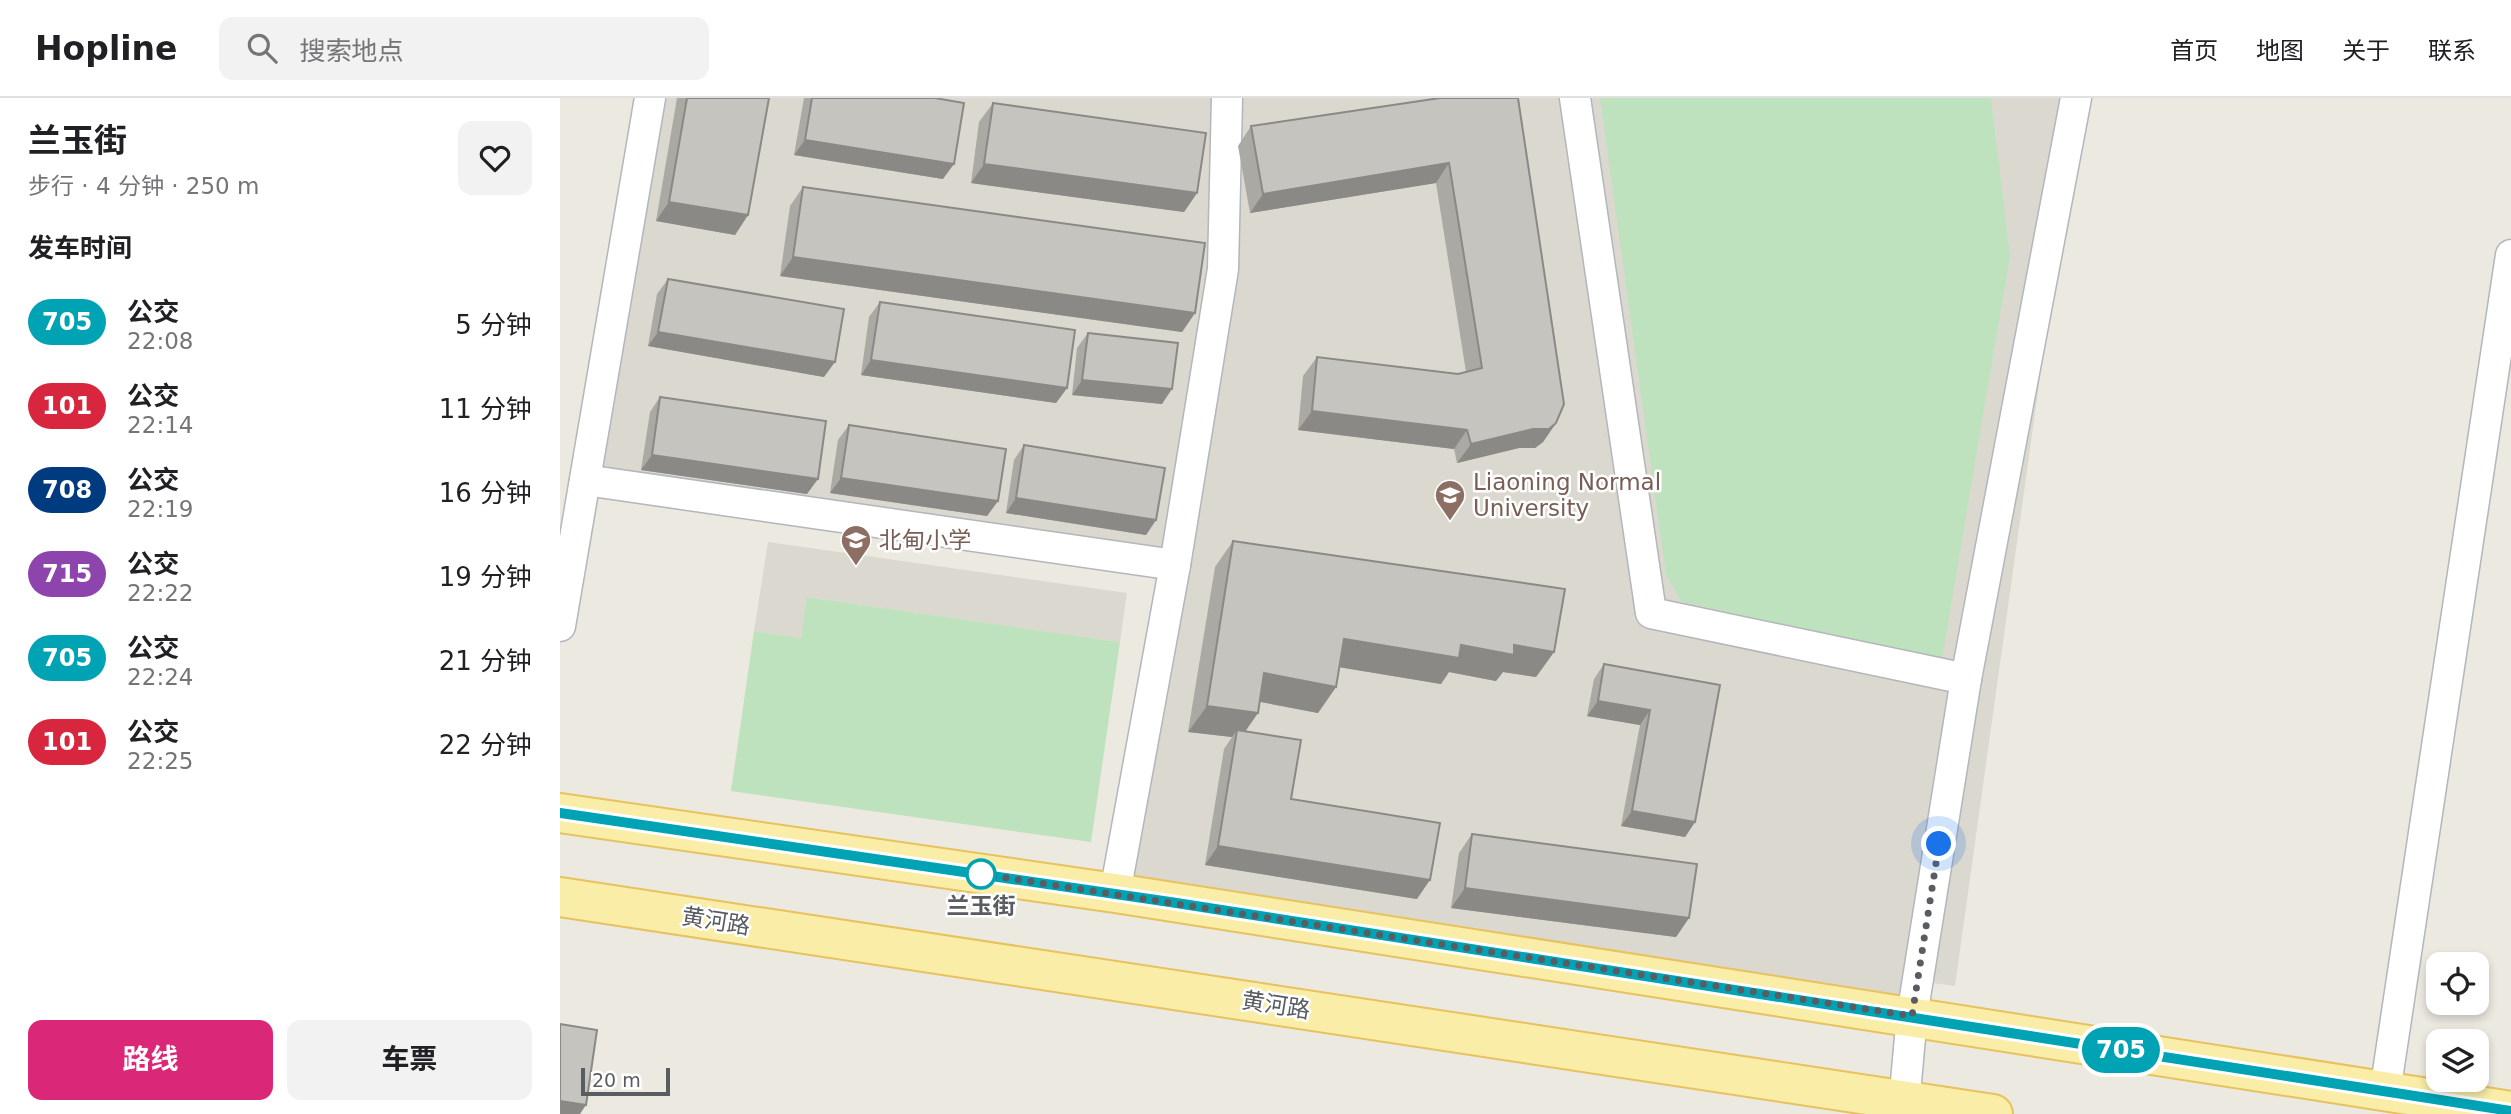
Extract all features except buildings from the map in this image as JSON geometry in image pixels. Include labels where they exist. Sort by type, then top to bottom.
[{"type":"main road","points":[[560,813],[1115,893],[2511,1111]]},
{"type":"main road","name":"黄河路","points":[[560,897],[1904,1107],[1993,1114]]},
{"type":"street","points":[[560,626],[650,98]]},
{"type":"street","points":[[1115,893],[1175,565],[1223,269],[1227,98]]},
{"type":"street","points":[[1575,98],[1651,613],[1966,679]]},
{"type":"street","points":[[1904,1107],[1912,1016],[1966,679],[2076,98]]},
{"type":"street","points":[[2385,1092],[2511,255]]},
{"type":"street","points":[[585,480],[1175,565]]},
{"type":"shaded area","name":"Liaoning Normal University","points":[[650,98],[2079,98],[1955,986],[1918,981],[1912,1016],[1115,893],[1175,565],[585,480]]},
{"type":"shaded area","name":"北甸小学","points":[[768,542],[1127,593],[1120,642],[808,597],[801,638],[754,631]]},
{"type":"green space","points":[[1600,98],[1991,98],[2010,256],[1942,659],[1682,602],[1666,575]]},
{"type":"green space","points":[[807,597],[1120,642],[1091,842],[731,791],[754,631],[801,638]]},
{"type":"bus line","name":"705","points":[[560,813],[1170,902],[2511,1111]]},
{"type":"place","name":"Liaoning Normal University","points":[[1450,522]]},
{"type":"place","name":"北甸小学","points":[[856,567]]},
{"type":"place","name":"兰玉街","points":[[981,874]]},
{"type":"route","points":[[981,874],[1912,1016],[1939,844]]}]
